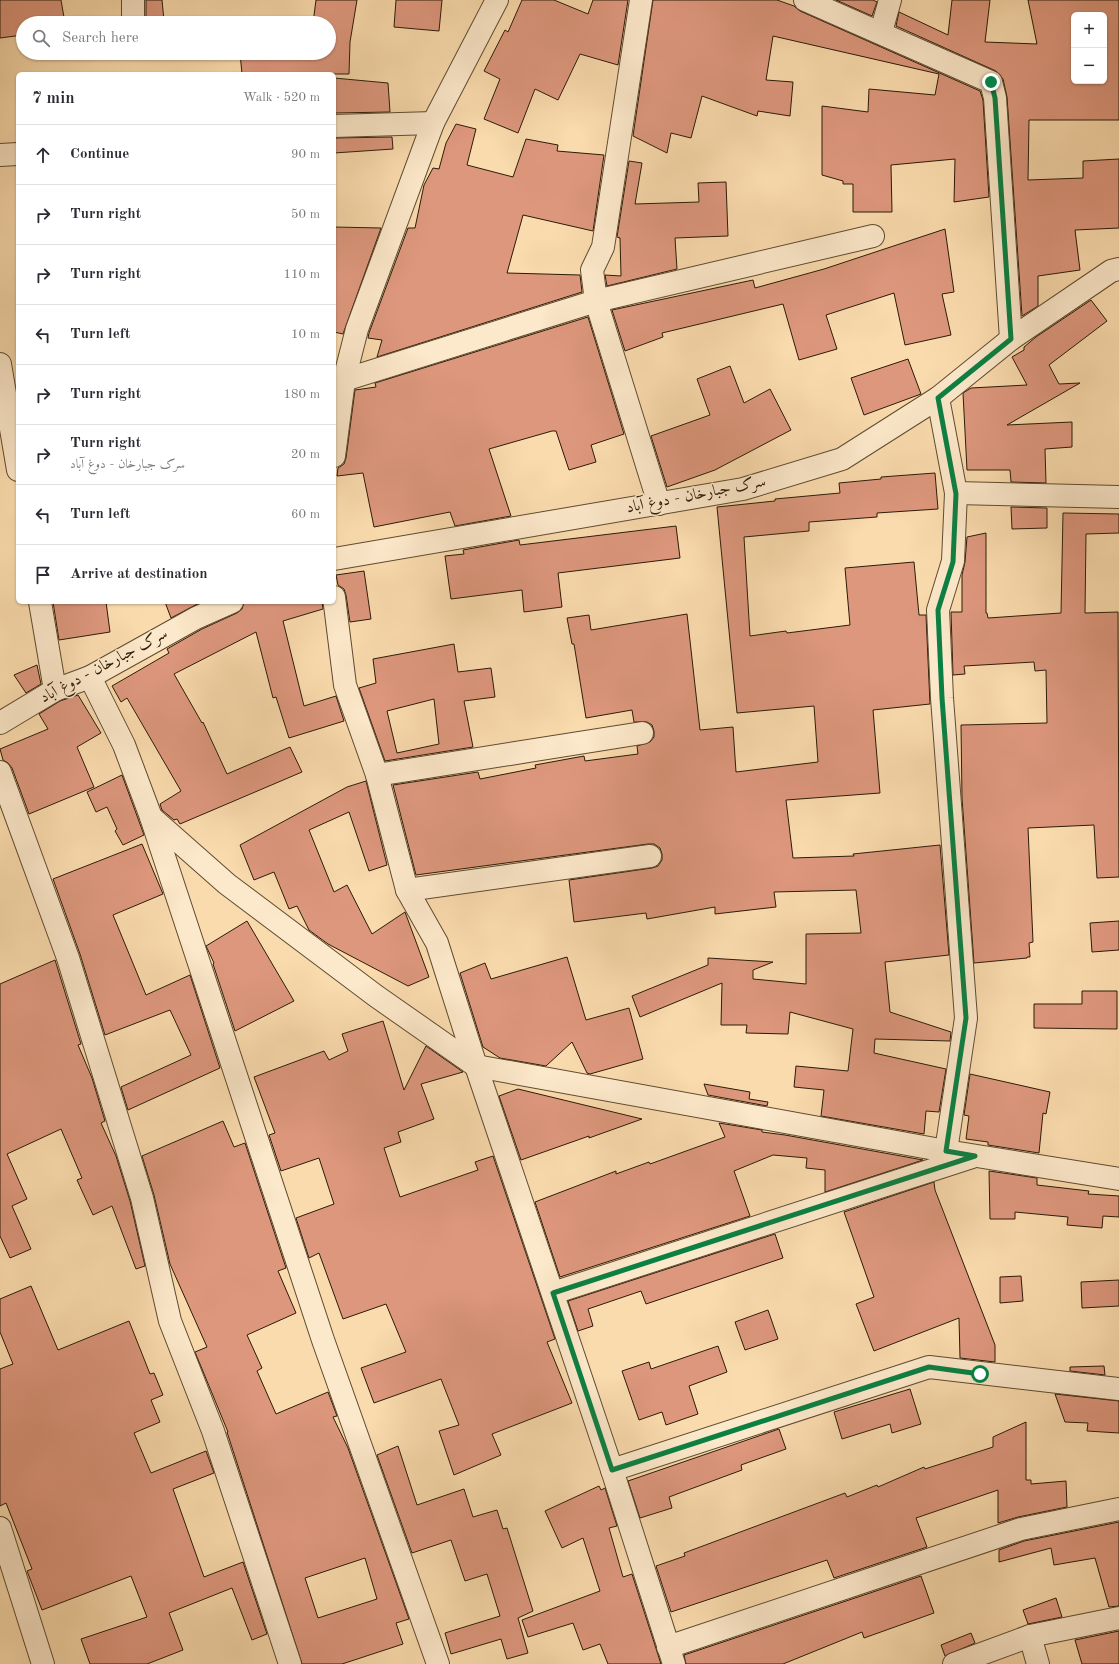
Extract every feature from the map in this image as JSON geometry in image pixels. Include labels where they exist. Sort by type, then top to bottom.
[{"type":"street","points":[[133,0],[133,16]]},
{"type":"street","points":[[336,426],[339,381],[433,123],[497,0]]},
{"type":"street","points":[[641,0],[602,247],[592,270],[596,301],[659,504]]},
{"type":"street","points":[[805,0],[881,32],[991,82],[996,106],[1011,339]]},
{"type":"street","points":[[881,32],[890,0]]},
{"type":"street","points":[[336,126],[433,123]]},
{"type":"street","points":[[0,156],[16,154]]},
{"type":"street","points":[[339,381],[596,301],[873,236]]},
{"type":"street","name":"سرک جبارخان - دوغ آباد","points":[[336,559],[743,489],[842,459],[938,398],[1011,339],[1111,271],[1119,269]]},
{"type":"street","points":[[0,364],[12,393],[16,444]]},
{"type":"street","points":[[938,398],[956,494],[953,562],[938,610],[942,698],[966,1018],[946,1151]]},
{"type":"street","points":[[956,494],[1119,498]]},
{"type":"street","points":[[40,604],[55,690]]},
{"type":"street","name":"سرک جبارخان - دوغ آباد","points":[[0,723],[55,690],[90,677],[196,618],[228,604]]},
{"type":"street","points":[[335,604],[345,685],[377,775],[407,890],[437,943],[476,1066],[612,1470],[671,1656],[1021,1529],[1119,1509]]},
{"type":"street","points":[[90,677],[124,745],[151,817],[323,1340],[438,1664]]},
{"type":"street","points":[[377,775],[642,733]]},
{"type":"street","points":[[0,772],[68,958],[142,1198],[170,1320],[213,1431],[290,1664]]},
{"type":"street","points":[[151,817],[240,893],[376,996],[476,1066],[946,1151],[1119,1179]]},
{"type":"street","points":[[407,890],[650,856]]},
{"type":"street","points":[[553,1293],[975,1156]]},
{"type":"street","points":[[612,1470],[929,1367],[1119,1389]]},
{"type":"street","points":[[0,1528],[43,1664]]},
{"type":"street","points":[[954,1664],[1030,1636],[1119,1618]]},
{"type":"street","points":[[1030,1636],[1038,1664]]},
{"type":"building","points":[[0,0],[61,0],[64,16],[16,16],[16,36],[0,38]]},
{"type":"building","points":[[146,0],[162,0],[164,16],[146,16]]},
{"type":"building","points":[[316,0],[357,0],[350,42],[349,74],[336,74],[336,72],[242,72],[241,60],[336,60],[336,16],[314,16]]},
{"type":"building","points":[[396,0],[442,0],[439,31],[394,27]]},
{"type":"building","points":[[522,0],[554,0],[588,14],[593,0],[628,0],[618,65],[580,54],[558,100],[535,89],[518,133],[484,119],[500,79],[484,71],[505,30],[508,32]]},
{"type":"building","points":[[653,0],[777,0],[794,6],[800,11],[980,91],[983,100],[989,197],[954,202],[955,159],[891,165],[892,212],[853,212],[853,184],[843,184],[843,181],[822,175],[822,106],[868,112],[869,89],[935,95],[939,74],[773,36],[766,80],[793,82],[790,116],[758,111],[757,116],[702,96],[691,138],[671,133],[667,153],[633,136]]},
{"type":"building","points":[[836,0],[873,0],[877,2],[872,16]]},
{"type":"building","points":[[952,0],[990,0],[985,42],[1037,44],[1028,0],[1119,0],[1119,120],[1029,120],[1028,180],[1083,178],[1083,161],[1119,159],[1119,228],[1075,230],[1080,270],[1038,276],[1038,306],[1022,316],[1007,97],[1003,79],[996,71],[896,26],[899,12],[948,35]]},
{"type":"building","points":[[336,78],[388,83],[390,112],[336,113]]},
{"type":"building","points":[[456,124],[476,129],[467,165],[513,177],[526,139],[558,145],[557,151],[604,155],[593,231],[523,215],[507,273],[580,275],[582,292],[377,357],[382,340],[368,338],[369,333],[408,228],[415,228],[424,185],[433,168],[439,169],[446,143]]},
{"type":"building","points":[[392,137],[393,149],[336,153],[336,138]]},
{"type":"building","points":[[629,161],[642,163],[635,204],[699,202],[698,183],[726,182],[728,236],[675,238],[677,269],[607,286],[605,275],[621,276],[620,238],[617,237]]},
{"type":"building","points":[[336,227],[381,228],[343,334],[336,332]]},
{"type":"building","points":[[945,229],[954,292],[942,294],[951,335],[905,345],[894,293],[826,315],[837,349],[799,360],[783,304],[662,333],[663,337],[625,351],[612,310],[753,280],[755,288],[824,269]]},
{"type":"building","points":[[1091,300],[1107,321],[1049,365],[1059,384],[1080,383],[1007,425],[1072,422],[1072,447],[1045,449],[1046,483],[1011,482],[1010,470],[967,470],[963,393],[971,388],[1027,385],[1012,357],[1024,350],[1024,347],[1036,337]]},
{"type":"building","points":[[588,317],[624,434],[591,445],[596,462],[569,470],[556,431],[489,449],[511,516],[455,526],[450,512],[374,527],[363,473],[337,476],[338,468],[344,464],[346,458],[355,390],[376,387],[375,383]]},
{"type":"building","points":[[908,359],[921,394],[864,415],[851,378]]},
{"type":"building","points":[[730,366],[744,403],[770,389],[791,430],[715,470],[667,487],[651,436],[710,415],[697,379]]},
{"type":"building","points":[[935,473],[938,509],[877,513],[877,517],[809,522],[809,531],[744,537],[750,636],[850,625],[845,568],[914,562],[919,615],[926,615],[930,704],[873,710],[880,793],[786,800],[793,858],[854,856],[853,854],[940,845],[949,955],[885,962],[890,1012],[951,1032],[950,1041],[875,1039],[874,1053],[946,1069],[939,1112],[926,1111],[924,1134],[821,1116],[824,1090],[794,1087],[796,1066],[848,1071],[853,1029],[790,1012],[788,1034],[746,1033],[747,1025],[721,1025],[722,983],[640,1017],[632,996],[708,965],[708,958],[773,962],[753,970],[753,979],[806,984],[806,934],[861,933],[856,890],[774,892],[776,907],[715,914],[715,907],[647,919],[646,913],[574,922],[569,880],[658,866],[662,860],[660,848],[654,844],[648,844],[416,875],[393,785],[478,772],[480,779],[536,768],[535,765],[584,756],[585,761],[638,754],[637,746],[650,742],[654,737],[654,731],[652,725],[647,722],[634,722],[632,710],[586,718],[574,644],[572,644],[567,618],[589,615],[591,630],[687,614],[700,730],[733,727],[736,772],[818,762],[814,706],[737,713],[717,507],[775,501],[775,499],[840,493],[839,483],[881,479],[881,477]]},
{"type":"building","points":[[1011,507],[1047,508],[1047,528],[1012,529]]},
{"type":"building","points":[[1063,513],[1119,514],[1119,533],[1086,534],[1085,613],[1118,612],[1119,877],[1097,878],[1094,825],[1028,828],[1033,942],[1029,943],[1030,957],[974,963],[962,798],[961,725],[1047,723],[1046,670],[1035,671],[1034,662],[964,666],[965,674],[953,675],[951,612],[962,612],[962,575],[965,562],[967,537],[986,533],[986,613],[988,618],[1061,613]]},
{"type":"building","points":[[676,526],[680,558],[558,573],[562,607],[524,612],[522,590],[451,599],[445,556],[464,554],[463,550],[519,540],[520,545]]},
{"type":"building","points":[[364,571],[371,619],[350,622],[346,595],[344,589],[338,585],[336,575]]},
{"type":"building","points":[[53,604],[106,604],[110,632],[59,640]]},
{"type":"building","points":[[166,604],[197,604],[171,618]]},
{"type":"building","points":[[243,604],[322,604],[323,609],[283,621],[304,706],[336,696],[344,721],[289,738],[276,697],[273,698],[256,632],[174,674],[202,723],[203,722],[227,774],[290,747],[302,772],[180,824],[177,819],[174,820],[162,810],[160,804],[181,791],[127,698],[121,702],[112,686],[169,653],[167,649],[242,609]]},
{"type":"building","points":[[454,644],[458,672],[491,668],[495,697],[464,701],[473,747],[385,761],[359,688],[376,683],[373,659]],"holes":[[[434,699],[439,744],[397,753],[387,711]]]},
{"type":"building","points":[[37,665],[41,684],[26,693],[14,675]]},
{"type":"building","points":[[78,695],[101,733],[77,747],[94,787],[29,814],[12,768],[3,760],[0,749],[48,729],[39,714],[60,701]]},
{"type":"building","points":[[122,775],[144,835],[123,845],[115,831],[117,829],[107,807],[96,812],[87,792]]},
{"type":"building","points":[[366,781],[387,865],[369,871],[349,812],[309,830],[334,892],[347,885],[372,934],[405,912],[429,977],[408,986],[328,944],[309,930],[297,906],[289,909],[274,872],[254,880],[240,845],[347,787]]},
{"type":"building","points":[[142,844],[163,894],[113,915],[146,995],[190,975],[220,1068],[128,1110],[121,1087],[191,1055],[170,1010],[105,1035],[80,954],[53,879]]},
{"type":"building","points":[[247,921],[294,1001],[235,1031],[213,964],[214,963],[206,946]]},
{"type":"building","points":[[1119,921],[1119,950],[1092,952],[1090,923]]},
{"type":"building","points":[[567,957],[586,1020],[629,1008],[643,1059],[590,1074],[587,1073],[572,1042],[546,1066],[500,1058],[483,1047],[460,973],[485,963],[491,979]]},
{"type":"building","points":[[55,960],[81,1044],[78,1045],[92,1078],[105,1121],[101,1123],[116,1156],[130,1201],[145,1266],[136,1269],[112,1206],[93,1215],[77,1180],[82,1178],[61,1129],[7,1154],[27,1199],[12,1206],[31,1249],[10,1258],[0,1236],[0,984]]},
{"type":"building","points":[[1082,991],[1117,991],[1117,1029],[1034,1028],[1034,1004],[1082,1004]]},
{"type":"building","points":[[383,1021],[404,1090],[426,1046],[463,1072],[421,1084],[434,1119],[398,1132],[401,1142],[384,1148],[400,1197],[478,1170],[475,1162],[493,1156],[555,1339],[547,1342],[572,1403],[492,1434],[501,1455],[454,1475],[439,1431],[459,1425],[441,1379],[374,1403],[361,1368],[406,1352],[386,1304],[343,1319],[319,1253],[309,1258],[296,1218],[334,1204],[319,1158],[281,1171],[269,1135],[275,1133],[254,1077],[324,1051],[329,1060],[348,1051],[342,1034]]},
{"type":"building","points":[[970,1074],[1050,1092],[1046,1114],[1043,1113],[1039,1153],[988,1145],[988,1142],[966,1139],[969,1116],[964,1115]]},
{"type":"building","points":[[704,1084],[750,1092],[749,1099],[768,1102],[767,1106],[708,1095]]},
{"type":"building","points":[[518,1089],[642,1119],[521,1160],[499,1096]]},
{"type":"building","points":[[223,1121],[234,1147],[245,1143],[286,1268],[278,1271],[296,1313],[247,1335],[262,1368],[257,1371],[276,1414],[328,1392],[337,1416],[333,1417],[348,1448],[409,1619],[396,1623],[403,1644],[342,1664],[302,1664],[228,1432],[195,1352],[207,1347],[170,1264],[154,1195],[142,1156]],"holes":[[[365,1558],[377,1599],[318,1618],[305,1578]]]},
{"type":"building","points":[[719,1123],[923,1160],[825,1192],[825,1170],[806,1168],[807,1158],[773,1155],[734,1171],[750,1216],[560,1277],[535,1202],[616,1171],[616,1174],[649,1162],[650,1164],[725,1137]]},
{"type":"building","points":[[989,1171],[1037,1178],[1037,1185],[1089,1191],[1088,1194],[1119,1196],[1119,1217],[1103,1216],[1102,1228],[1067,1225],[1068,1217],[1015,1212],[1015,1219],[990,1219]]},
{"type":"building","points":[[934,1182],[935,1190],[995,1345],[995,1362],[960,1358],[959,1318],[874,1351],[856,1304],[874,1297],[844,1212]]},
{"type":"building","points":[[775,1234],[783,1258],[646,1304],[641,1291],[588,1309],[593,1326],[578,1331],[568,1301]]},
{"type":"building","points":[[1021,1276],[1023,1301],[1000,1303],[1000,1277]]},
{"type":"building","points":[[1119,1280],[1119,1306],[1082,1308],[1081,1282]]},
{"type":"building","points":[[31,1286],[58,1350],[129,1321],[150,1374],[154,1373],[163,1395],[151,1400],[160,1422],[134,1433],[151,1473],[206,1451],[214,1473],[173,1489],[204,1577],[243,1562],[267,1634],[252,1640],[232,1588],[169,1613],[183,1650],[147,1664],[90,1664],[81,1639],[147,1617],[131,1576],[42,1610],[27,1571],[32,1569],[6,1503],[0,1506],[0,1369],[13,1364],[0,1332],[0,1299]]},
{"type":"building","points":[[768,1310],[778,1339],[745,1350],[735,1322]]},
{"type":"building","points":[[718,1346],[727,1372],[689,1386],[698,1414],[666,1425],[662,1412],[639,1420],[622,1371],[649,1362],[651,1369]]},
{"type":"building","points":[[1104,1366],[1105,1375],[1070,1371],[1070,1367]]},
{"type":"building","points":[[910,1389],[921,1424],[892,1433],[890,1424],[842,1439],[834,1412]]},
{"type":"building","points":[[1055,1394],[1119,1401],[1119,1433],[1087,1431],[1088,1423],[1065,1422]]},
{"type":"building","points":[[1026,1422],[1026,1480],[1031,1480],[1031,1484],[1066,1481],[1067,1507],[1018,1517],[998,1523],[998,1490],[916,1518],[927,1547],[834,1578],[827,1560],[671,1612],[656,1566],[685,1556],[684,1553],[845,1493],[847,1497],[877,1485],[878,1487],[924,1467],[925,1469],[993,1447],[993,1437]]},
{"type":"building","points":[[779,1429],[786,1449],[741,1465],[742,1470],[669,1497],[672,1508],[640,1518],[628,1481]]},
{"type":"building","points":[[398,1446],[417,1505],[464,1489],[473,1517],[497,1510],[503,1529],[507,1528],[533,1611],[518,1618],[528,1653],[507,1659],[501,1639],[451,1654],[445,1633],[500,1616],[487,1574],[465,1581],[451,1540],[412,1553],[377,1455]]},
{"type":"building","points":[[599,1486],[601,1490],[605,1488],[617,1526],[609,1528],[623,1577],[632,1574],[661,1664],[608,1664],[600,1644],[583,1650],[573,1623],[528,1637],[522,1620],[600,1591],[583,1538],[562,1548],[545,1511]]},
{"type":"building","points":[[1119,1522],[1119,1606],[1109,1607],[1095,1558],[1054,1565],[1051,1548],[999,1562],[999,1550],[1024,1541]]},
{"type":"building","points":[[921,1576],[934,1613],[864,1638],[862,1632],[783,1664],[686,1664],[684,1655]]},
{"type":"building","points":[[1056,1598],[1062,1617],[1028,1624],[1023,1610]]},
{"type":"building","points":[[1119,1631],[1119,1664],[1082,1664],[1075,1640]]},
{"type":"building","points":[[971,1633],[975,1643],[945,1656],[941,1645]]},
{"type":"route","points":[[980,1374],[929,1367],[612,1470],[553,1293],[975,1156],[946,1151],[966,1018],[942,698],[938,610],[953,562],[956,494],[938,398],[1011,339],[999,142],[995,98],[991,82]]}]
